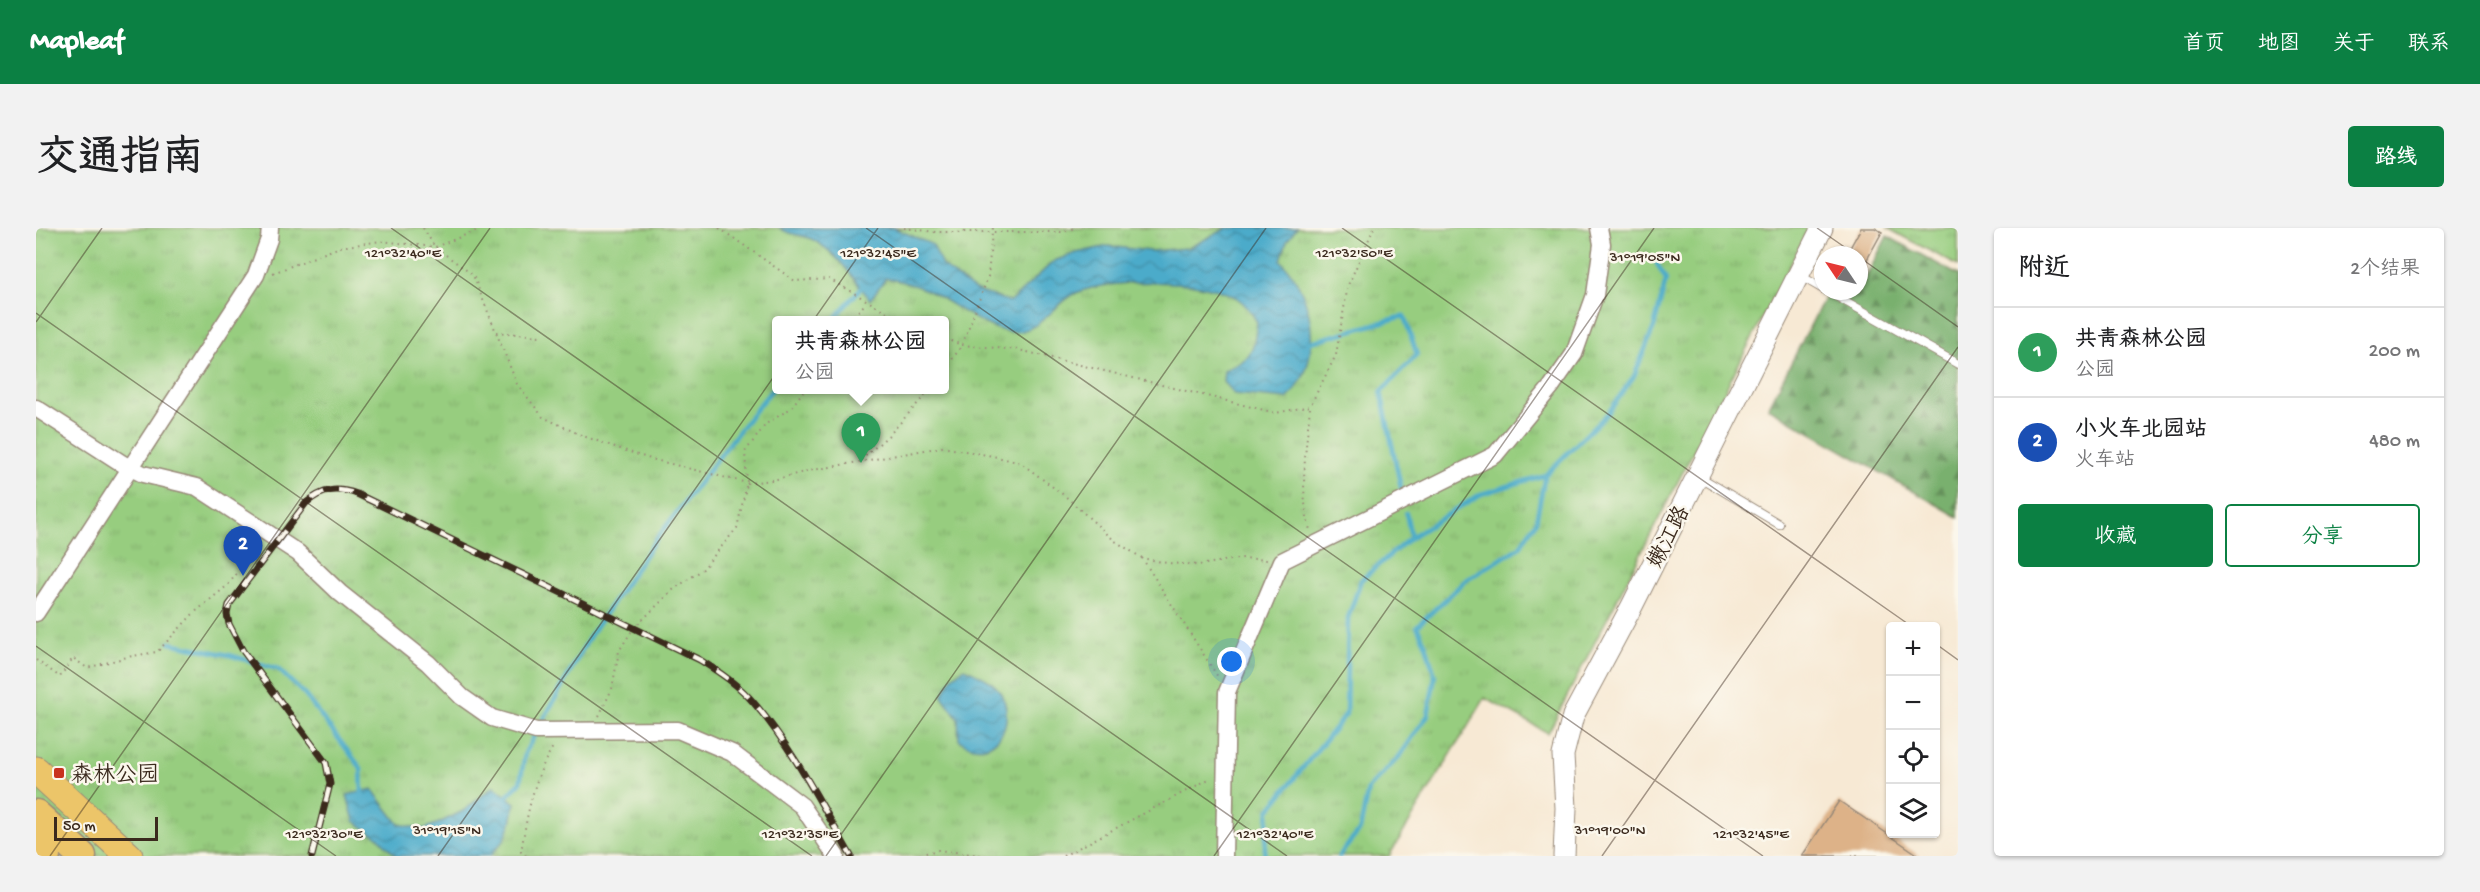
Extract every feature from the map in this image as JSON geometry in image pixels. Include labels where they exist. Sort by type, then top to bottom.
[{"type":"highway","points":[[36,814],[82,856]]},
{"type":"highway","points":[[36,847],[46,856]]},
{"type":"main road","points":[[36,770],[129,856]]},
{"type":"street","points":[[36,613],[251,282],[269,239],[270,228]]},
{"type":"street","points":[[1224,856],[1227,692],[1282,561],[1495,455],[1551,387],[1574,354],[1595,295],[1602,244],[1599,228]]},
{"type":"street","name":"嫩江路","points":[[1564,856],[1566,808],[1563,755],[1573,716],[1822,228]]},
{"type":"street","points":[[36,408],[143,474],[197,487],[298,553],[340,593],[428,663],[462,697],[492,718],[536,730],[678,730],[732,753],[802,806],[836,856]]},
{"type":"lane","points":[[1799,275],[1814,284]]},
{"type":"lane","points":[[1843,300],[1958,364]]},
{"type":"lane","points":[[1697,476],[1779,524]]},
{"type":"path","points":[[423,228],[435,247],[473,275],[517,384],[543,417],[583,436],[647,458],[747,483],[942,447],[1021,463],[1065,496],[1115,541],[1142,558],[1167,563],[1199,565],[1243,558],[1282,561]]},
{"type":"path","points":[[251,282],[340,248],[381,241],[435,247],[483,228]]},
{"type":"path","points":[[718,228],[795,281],[829,279],[892,316]]},
{"type":"path","points":[[903,228],[936,232],[992,230],[1064,232],[1074,228]]},
{"type":"path","points":[[934,228],[936,232]]},
{"type":"path","points":[[1314,544],[1305,515],[1305,473],[1310,406],[1336,355],[1348,285],[1374,228]]},
{"type":"path","points":[[949,364],[962,345],[988,277],[992,230]]},
{"type":"path","points":[[854,316],[867,302]]},
{"type":"path","points":[[496,332],[540,336]]},
{"type":"path","points":[[949,340],[962,345],[1019,350],[1276,413],[1310,406]]},
{"type":"path","points":[[593,729],[612,689],[619,651],[640,621],[674,589],[702,570],[737,528],[747,483],[745,452],[766,424],[791,408],[801,394]]},
{"type":"path","points":[[859,462],[890,434],[926,394]]},
{"type":"path","points":[[36,660],[60,677],[73,658],[87,668],[127,657],[157,652],[194,613],[228,585],[255,547],[271,536]]},
{"type":"path","points":[[1142,558],[1227,692]]},
{"type":"path","points":[[526,856],[521,852],[530,800],[547,757],[565,730]]},
{"type":"path","points":[[1063,856],[1226,770]]},
{"type":"path","points":[[914,856],[938,850],[987,856]]},
{"type":"green space","points":[[36,228],[1809,228],[1548,733],[1485,698],[1389,856],[141,856],[36,761]]},
{"type":"green space","points":[[1887,228],[1958,228],[1958,266]]},
{"type":"green space","points":[[1887,236],[1958,275],[1958,517],[1768,408],[1823,300],[1868,300],[1868,273]]},
{"type":"green space","points":[[36,783],[116,856],[55,856],[36,839]]},
{"type":"water","points":[[779,228],[894,228],[933,245],[942,266],[975,290],[1010,302],[1054,261],[1076,253],[1108,246],[1150,251],[1188,248],[1227,228],[1297,228],[1287,241],[1281,260],[1295,279],[1305,300],[1311,330],[1309,360],[1297,387],[1287,399],[1234,394],[1223,382],[1224,370],[1247,358],[1253,347],[1257,322],[1243,303],[1223,291],[1158,282],[1091,288],[1068,298],[1034,326],[1016,332],[1006,331],[983,323],[925,290],[897,280],[886,278],[870,300],[845,268],[823,246],[811,239]]},
{"type":"water","points":[[965,668],[993,684],[1000,692],[1005,704],[1004,727],[999,737],[992,744],[982,747],[971,746],[959,740],[958,718],[942,696],[952,677]]},
{"type":"water","points":[[494,786],[515,803],[511,823],[504,840],[490,856],[396,856],[378,837],[354,821],[347,795],[372,789],[399,824],[423,829],[463,811]]},
{"type":"building","points":[[1861,228],[1875,228],[1882,232],[1868,258],[1868,246],[1851,246]]},
{"type":"building","points":[[1839,801],[1886,833],[1886,838],[1893,838],[1920,856],[1802,856]]},
{"type":"waterway","points":[[1339,856],[1360,830],[1368,789],[1399,757],[1428,715],[1435,676],[1426,645],[1417,626],[1466,580],[1520,547],[1536,521],[1545,475],[1608,413],[1634,376],[1654,327],[1666,280],[1656,262]]},
{"type":"waterway","points":[[836,316],[861,288]]},
{"type":"waterway","points":[[1307,343],[1404,316],[1417,355],[1381,392],[1401,488]]},
{"type":"waterway","points":[[540,726],[590,636],[654,542],[772,390]]},
{"type":"waterway","points":[[1411,537],[1481,494],[1545,475]]},
{"type":"waterway","points":[[1264,856],[1269,810],[1346,714],[1348,618],[1361,580],[1411,537],[1406,513]]},
{"type":"waterway","points":[[170,643],[229,655],[278,669],[304,694],[361,768],[362,798]]},
{"type":"waterway","points":[[502,801],[520,783],[525,753],[534,736]]},
{"type":"railway","points":[[312,856],[330,784],[326,763],[243,651],[229,624],[227,614],[229,605],[306,503],[324,492],[336,490],[357,494],[700,660],[721,674],[748,696],[781,738],[851,856]]},
{"type":"place","name":"共青森林公园","points":[[861,463]]},
{"type":"place","name":"小火车北园站","points":[[243,576]]},
{"type":"place","name":"森林公园","points":[[59,773]]}]
